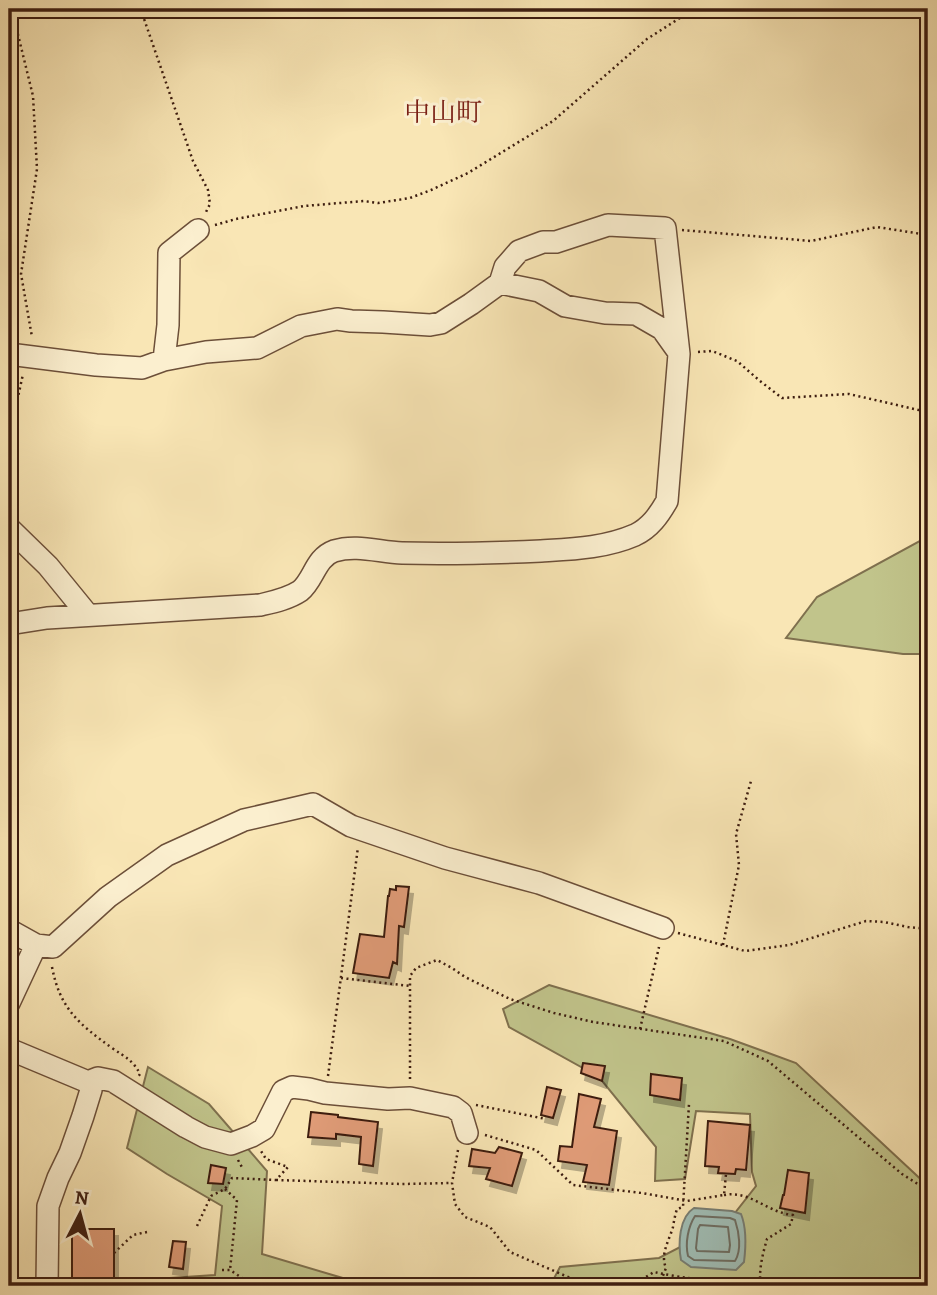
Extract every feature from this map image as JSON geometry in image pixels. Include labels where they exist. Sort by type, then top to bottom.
[{"type":"street","points":[[9,624],[47,618],[260,605],[282,600],[300,590],[321,558],[333,552],[355,548],[399,552],[503,553],[593,548],[635,534],[649,526],[667,501],[679,354],[664,228],[608,225],[519,251],[505,267],[500,283],[441,323],[430,325],[337,319],[301,326],[257,348],[206,352],[164,360],[142,368],[18,356]]},
{"type":"street","points":[[164,360],[168,325],[169,253],[198,230]]},
{"type":"street","points":[[500,283],[539,291],[565,306],[605,313],[636,314],[662,329],[679,354]]},
{"type":"street","points":[[9,528],[48,566],[88,615]]},
{"type":"street","points":[[9,930],[36,945],[53,947],[108,897],[167,855],[244,820],[313,804],[361,830],[445,858],[539,883],[663,928]]},
{"type":"street","points":[[9,1003],[36,945]]},
{"type":"street","points":[[9,1049],[88,1082],[98,1078],[113,1081],[186,1127],[205,1137],[231,1144],[264,1129],[283,1091],[292,1087],[388,1099],[410,1098],[453,1107],[461,1113],[467,1133]]},
{"type":"street","points":[[47,1286],[48,1206],[87,1103],[91,1090],[88,1082]]},
{"type":"path","points":[[144,9],[142,13],[158,64],[193,161],[208,190],[210,204],[198,230]]},
{"type":"path","points":[[198,230],[236,219],[304,206],[364,201],[379,203],[410,198],[431,190],[468,173],[553,121],[647,39],[694,9]]},
{"type":"path","points":[[9,10],[12,10],[33,96],[37,169],[21,274],[33,341],[18,356],[10,434],[13,495],[9,520]]},
{"type":"path","points":[[664,228],[811,241],[877,227],[928,235]]},
{"type":"path","points":[[679,354],[712,351],[737,361],[782,398],[849,394],[923,411],[928,419]]},
{"type":"path","points":[[723,945],[739,865],[736,834],[751,781]]},
{"type":"path","points":[[326,1093],[361,830]]},
{"type":"path","points":[[640,1029],[663,928],[745,951],[789,945],[866,921],[928,929]]},
{"type":"path","points":[[410,1098],[410,976],[416,968],[437,960],[510,999],[554,1013],[593,1022],[724,1041],[768,1061],[902,1174],[921,1186],[928,1187]]},
{"type":"path","points":[[51,964],[55,983],[70,1012],[85,1029],[134,1063],[140,1074],[128,1091]]},
{"type":"path","points":[[341,978],[410,986]]},
{"type":"path","points":[[453,1107],[464,1102],[546,1119]]},
{"type":"path","points":[[659,1286],[666,1268],[663,1262],[665,1249],[677,1209],[683,1207],[689,1104]]},
{"type":"path","points":[[589,1286],[510,1252],[490,1227],[465,1217],[455,1204],[452,1183],[460,1139],[467,1133],[499,1138],[536,1150],[573,1185],[683,1201],[734,1193],[745,1195],[782,1214],[793,1215],[791,1224],[767,1239],[763,1253],[761,1286]]},
{"type":"path","points":[[252,1136],[265,1160],[288,1167],[276,1180]]},
{"type":"path","points":[[724,1195],[726,1174]]},
{"type":"path","points":[[197,1226],[211,1196],[225,1189],[232,1178],[452,1183]]},
{"type":"path","points":[[225,1189],[237,1200],[230,1270]]},
{"type":"path","points":[[114,1253],[133,1235],[147,1232]]},
{"type":"path","points":[[222,1270],[230,1270],[254,1286]]},
{"type":"path","points":[[640,1286],[646,1277],[654,1272],[744,1282],[760,1280]]},
{"type":"path","points":[[566,1275],[566,1286]]},
{"type":"green space","points":[[928,532],[928,654],[903,654],[786,638],[817,597],[920,541]]},
{"type":"green space","points":[[549,985],[730,1039],[796,1063],[928,1186],[928,1286],[550,1286],[560,1267],[659,1258],[727,1223],[756,1186],[752,1172],[750,1114],[696,1111],[685,1179],[655,1181],[656,1147],[599,1077],[509,1027],[503,1009]]},
{"type":"green space","points":[[148,1067],[209,1104],[267,1171],[262,1254],[346,1279],[355,1286],[153,1286],[155,1279],[215,1275],[222,1206],[127,1148]]},
{"type":"water","points":[[694,1208],[741,1214],[745,1232],[745,1256],[744,1262],[736,1270],[691,1267],[681,1260],[680,1239],[683,1224]]},
{"type":"building","points":[[396,886],[409,887],[404,927],[399,926],[397,964],[393,962],[389,978],[353,973],[360,934],[384,937],[388,896],[390,889],[396,890]]},
{"type":"building","points":[[583,1063],[605,1066],[602,1081],[581,1073]]},
{"type":"building","points":[[651,1074],[682,1078],[680,1100],[650,1095]]},
{"type":"building","points":[[547,1087],[561,1090],[553,1118],[541,1115]]},
{"type":"building","points":[[579,1094],[601,1099],[594,1127],[617,1131],[609,1185],[583,1182],[587,1165],[558,1161],[560,1146],[572,1147]]},
{"type":"building","points":[[311,1112],[378,1122],[373,1166],[359,1164],[361,1137],[336,1134],[336,1139],[308,1137]]},
{"type":"building","points":[[708,1121],[750,1125],[746,1170],[736,1169],[735,1174],[718,1173],[719,1167],[705,1166]]},
{"type":"building","points":[[499,1147],[522,1153],[512,1186],[486,1179],[490,1168],[469,1166],[472,1149],[495,1153]]},
{"type":"building","points":[[211,1165],[226,1168],[223,1184],[208,1183]]},
{"type":"building","points":[[788,1170],[809,1173],[805,1213],[780,1208]]},
{"type":"building","points":[[72,1229],[114,1229],[114,1286],[72,1286]]},
{"type":"building","points":[[173,1241],[186,1242],[183,1269],[169,1267]]},
{"type":"district","name":"中山町","points":[[443,112]]}]
